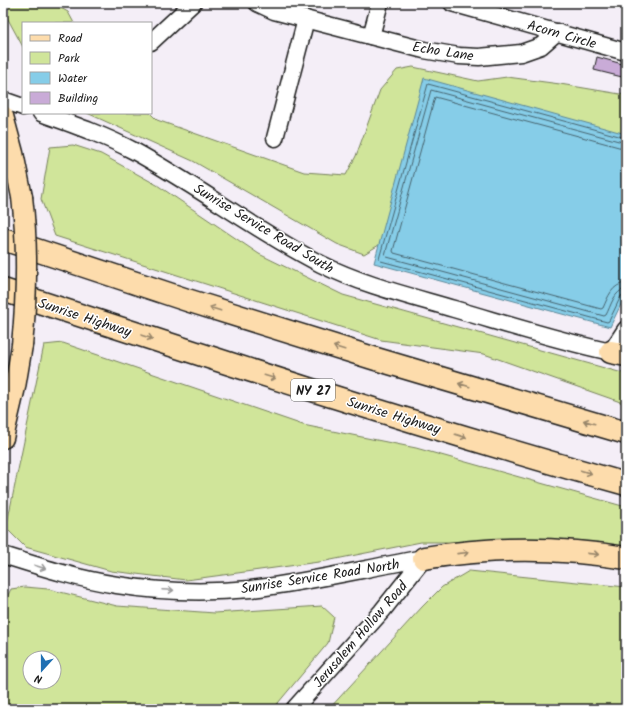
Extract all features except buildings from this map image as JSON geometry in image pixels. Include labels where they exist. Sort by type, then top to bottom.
[{"type":"highway","points":[[3,239],[187,300],[369,357],[626,433]]},
{"type":"highway","name":"Sunrise Highway","points":[[3,290],[336,398],[626,484]]},
{"type":"highway","points":[[424,558],[477,552],[525,550],[579,553],[626,558]]},
{"type":"main road","points":[[3,116],[13,153],[22,197],[26,234],[27,269],[22,345],[16,387],[3,438]]},
{"type":"street","points":[[152,41],[193,3]]},
{"type":"street","name":"Echo Lane","points":[[257,3],[274,11],[424,50],[459,56],[479,57],[521,53],[541,46],[557,32]]},
{"type":"street","points":[[371,36],[380,3]]},
{"type":"street","name":"Acorn Circle","points":[[452,3],[626,52]]},
{"type":"street","points":[[275,138],[306,19]]},
{"type":"street","points":[[3,100],[22,107]]},
{"type":"street","name":"Sunrise Service Road South","points":[[44,114],[133,150],[286,245],[340,273],[384,288],[525,330],[584,347],[619,354]]},
{"type":"street","points":[[619,354],[626,329]]},
{"type":"street","name":"Sunrise Service Road North","points":[[3,555],[75,576],[117,585],[187,591],[226,590],[274,586],[424,558]]},
{"type":"street","name":"Jerusalem Hollow Road","points":[[294,709],[382,611],[424,558]]},
{"type":"green space","points":[[3,3],[52,3],[68,12],[73,22],[22,22],[22,45],[3,10]]},
{"type":"green space","points":[[413,67],[478,81],[507,77],[626,95],[626,284],[394,236],[364,254],[337,244],[193,161],[89,114],[151,114],[157,120],[304,172],[346,175],[356,156],[380,90],[397,70]]},
{"type":"green space","points":[[73,145],[101,154],[157,185],[259,254],[343,295],[626,374],[626,404],[484,354],[381,340],[55,236],[41,199],[50,147]]},
{"type":"green space","points":[[63,343],[303,425],[416,448],[626,507],[626,547],[484,542],[421,542],[326,561],[186,580],[111,571],[25,547],[6,528],[44,345]]},
{"type":"green space","points":[[469,571],[626,587],[626,709],[329,709],[442,587]]},
{"type":"green space","points":[[25,587],[48,589],[117,606],[215,613],[322,606],[334,617],[328,643],[273,709],[3,709],[3,605],[11,589]]},
{"type":"water","points":[[424,78],[626,134],[626,294],[610,327],[374,263]]}]
